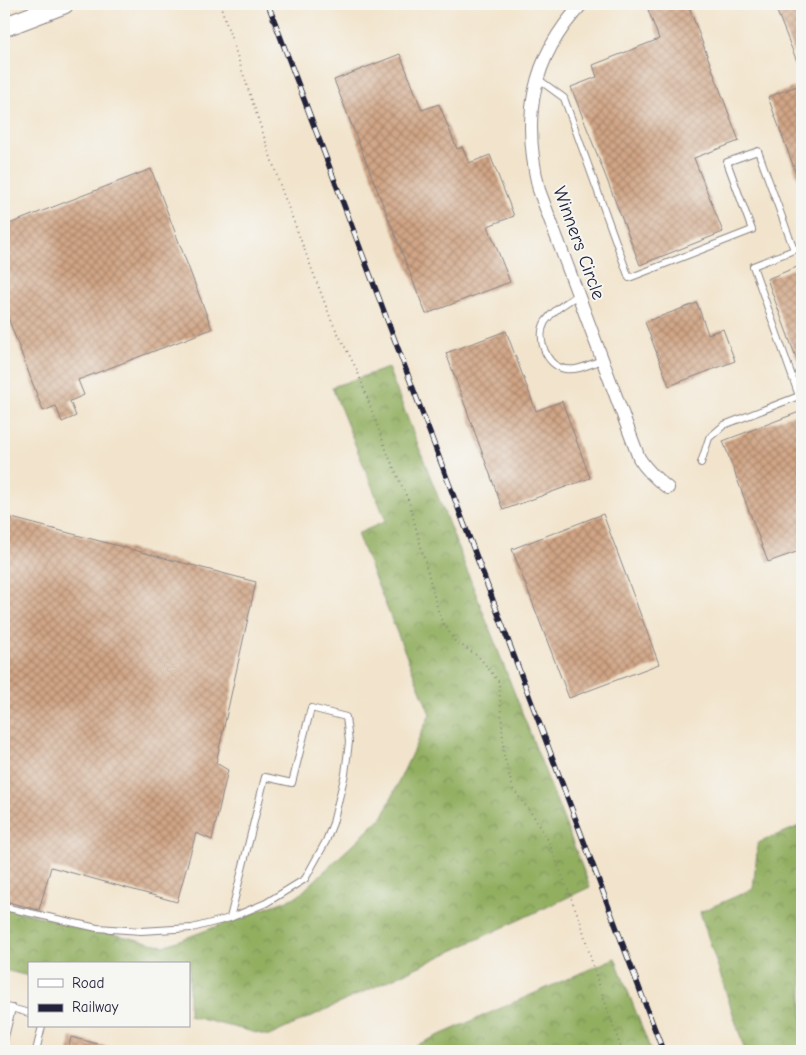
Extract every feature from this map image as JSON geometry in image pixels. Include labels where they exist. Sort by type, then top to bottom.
[{"type":"main road","points":[[4,27],[64,4]]},
{"type":"street","name":"Winners Circle","points":[[582,4],[558,33],[549,49],[538,78],[531,112],[530,138],[533,164],[538,190],[640,458],[645,468],[655,479],[668,488]]},
{"type":"lane","points":[[538,78],[564,98],[629,278],[752,230],[727,162],[758,151],[794,250]]},
{"type":"lane","points":[[701,463],[709,438],[724,425],[801,396],[753,266],[802,247]]},
{"type":"lane","points":[[578,295],[555,310],[544,324],[542,342],[547,358],[563,369],[578,369],[602,360]]},
{"type":"lane","points":[[4,908],[97,928],[140,931],[192,928],[230,918],[266,903],[305,879],[326,841],[333,823],[344,774],[349,742],[346,717],[311,708],[292,783],[266,777],[230,918]]},
{"type":"lane","points":[[4,1006],[28,1013]]},
{"type":"lane","points":[[4,1041],[12,1008]]},
{"type":"lane","points":[[36,1051],[42,1028]]},
{"type":"path","points":[[220,4],[281,188],[332,322],[357,370],[388,455],[409,502],[440,618],[455,641],[479,657],[499,682],[504,756],[513,789],[535,818],[548,840],[581,923],[594,970],[622,1051]]},
{"type":"green space","points":[[388,368],[590,887],[269,1036],[190,1016],[190,962],[28,962],[28,976],[4,970],[4,908],[164,946],[298,896],[383,816],[430,714],[357,534],[386,521],[332,387]]},
{"type":"green space","points":[[802,825],[802,1051],[745,1051],[700,912],[753,889],[758,843]]},
{"type":"green space","points":[[615,958],[651,1051],[403,1051]]},
{"type":"building","points":[[646,4],[688,4],[739,141],[694,158],[723,232],[640,265],[571,87],[597,77],[593,65],[659,39]]},
{"type":"building","points":[[774,4],[802,4],[802,74]]},
{"type":"building","points":[[400,54],[422,110],[439,104],[457,149],[462,147],[469,163],[490,155],[514,216],[488,226],[510,282],[426,314],[334,80]]},
{"type":"building","points":[[802,84],[802,187],[801,187],[768,97]]},
{"type":"building","points":[[151,169],[212,329],[78,380],[84,395],[70,401],[76,416],[62,422],[56,406],[43,411],[4,307],[4,226]]},
{"type":"building","points":[[802,265],[802,371],[801,371],[767,279]]},
{"type":"building","points":[[697,303],[708,334],[723,329],[735,361],[669,386],[645,322]]},
{"type":"building","points":[[506,331],[536,411],[562,401],[590,478],[503,510],[446,353]]},
{"type":"building","points":[[802,411],[802,550],[768,562],[723,441]]},
{"type":"building","points":[[603,514],[659,664],[569,698],[512,549]]},
{"type":"building","points":[[4,516],[256,582],[216,763],[228,770],[212,840],[196,833],[177,902],[51,867],[39,910],[4,901]]},
{"type":"building","points":[[71,1037],[113,1048],[113,1051],[68,1051]]},
{"type":"railway","points":[[268,4],[663,1051]]}]
